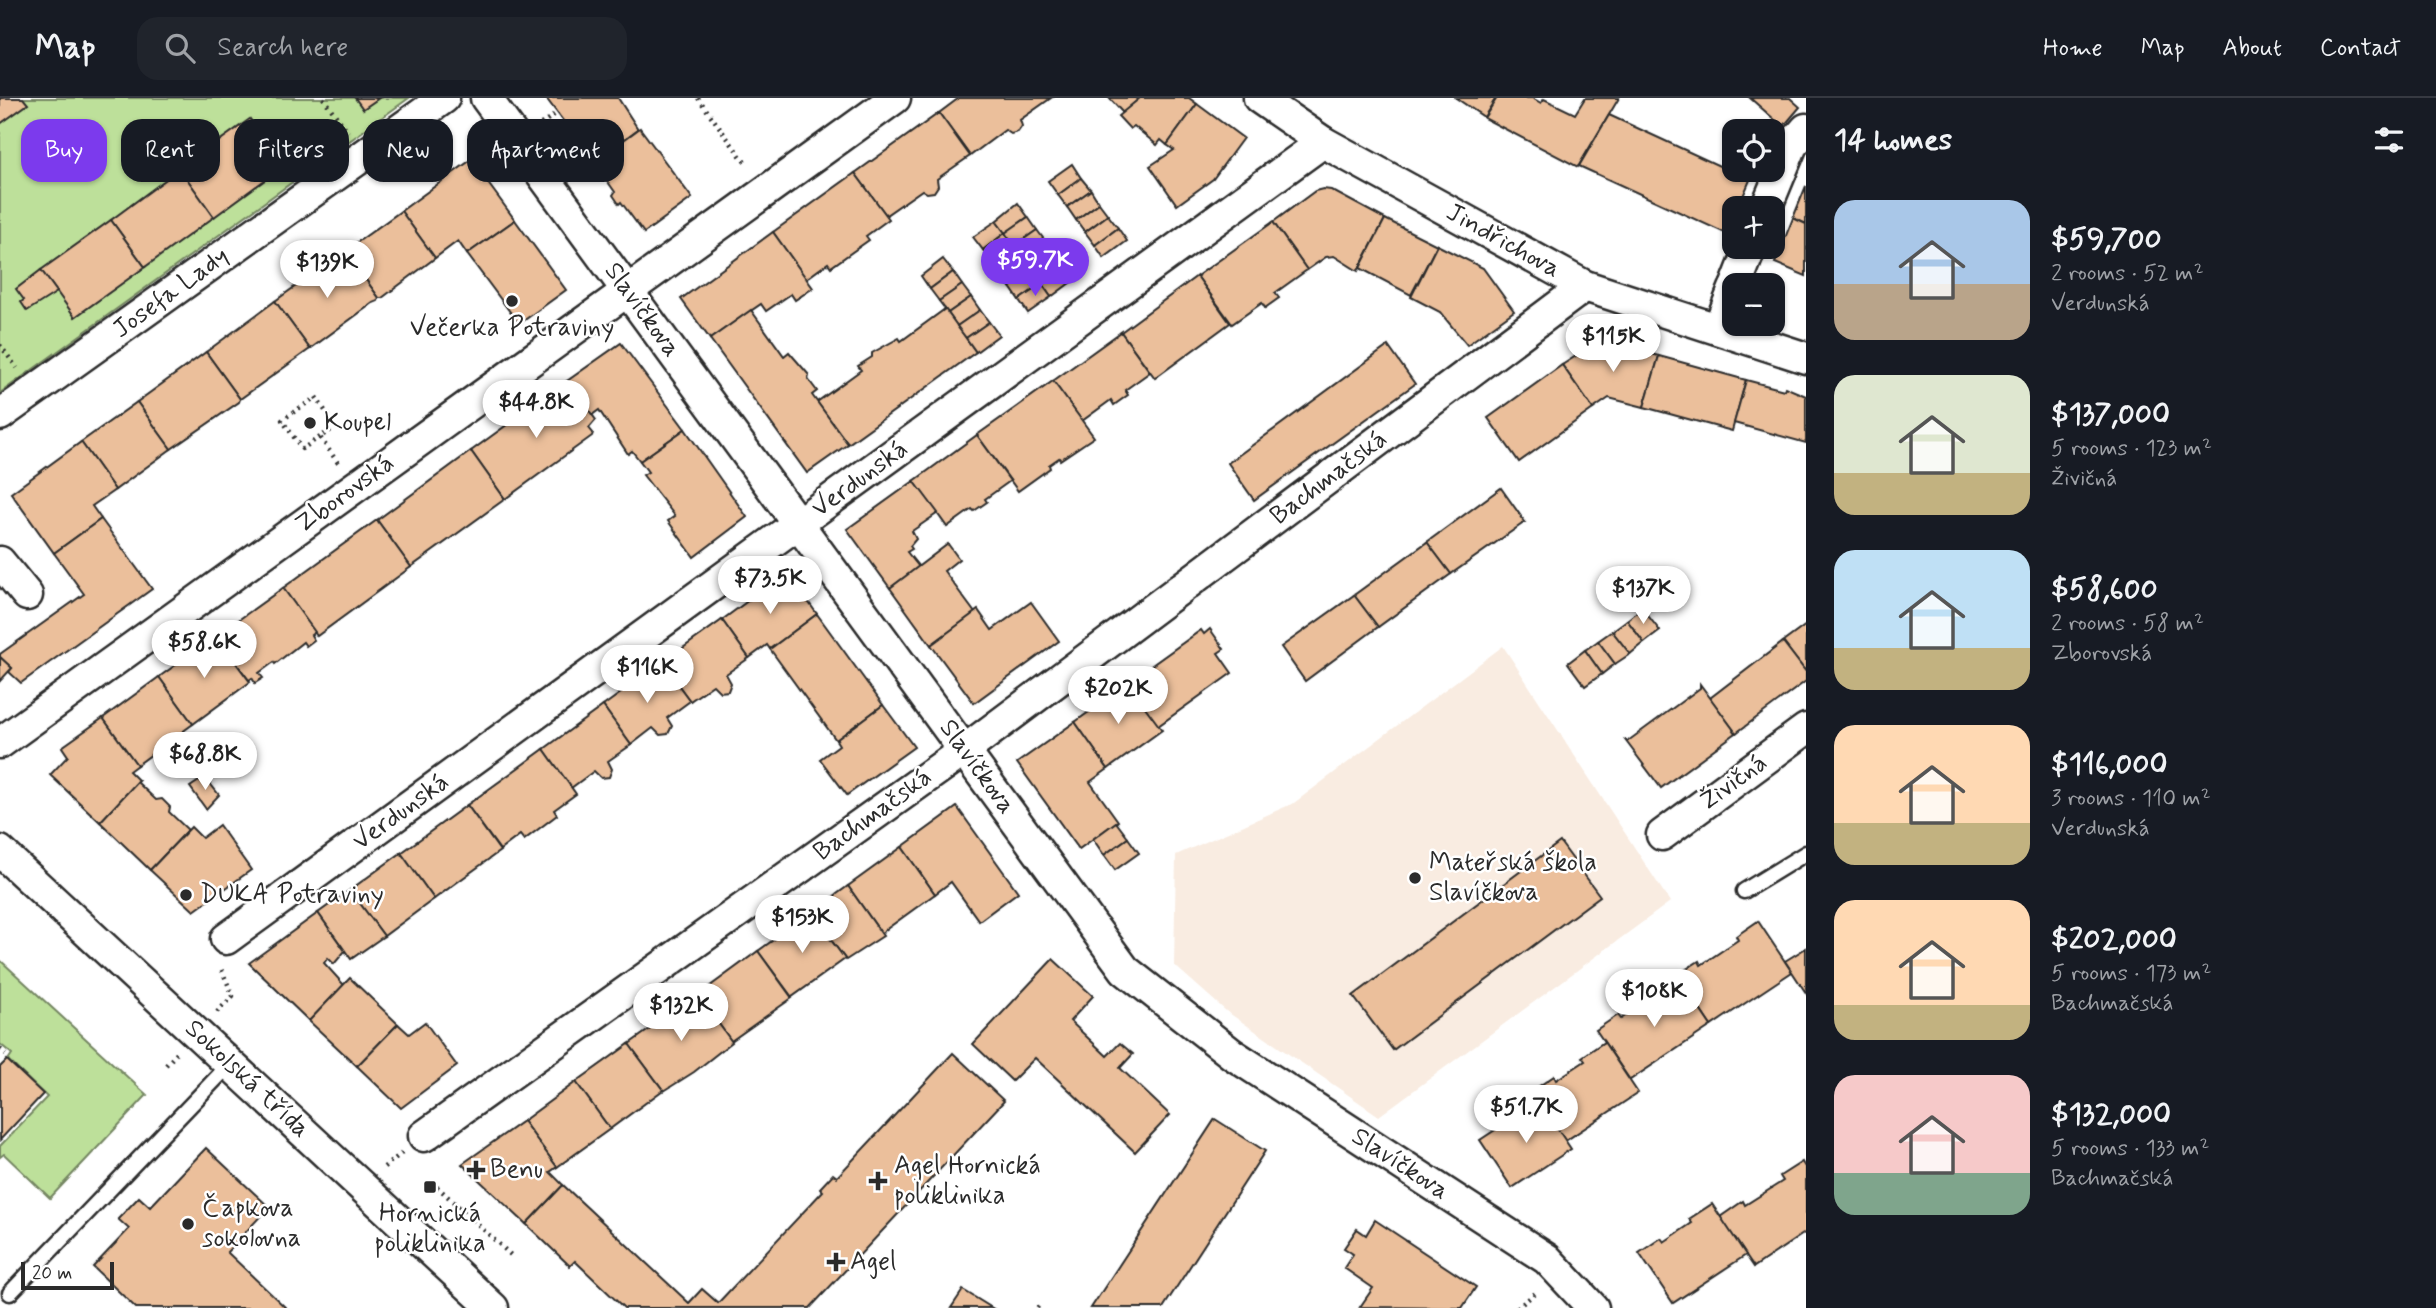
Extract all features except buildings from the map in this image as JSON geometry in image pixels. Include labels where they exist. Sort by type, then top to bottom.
[{"type":"street","name":"Josefa Lady","points":[[415,119],[444,98]]},
{"type":"street","name":"Zborovská","points":[[0,743],[895,98]]},
{"type":"street","name":"Jindřichova","points":[[1259,98],[1323,142],[1585,286],[1806,358]]},
{"type":"street","name":"Slavíčkova","points":[[488,99],[1125,970],[1232,1054],[1547,1259],[1593,1308]]},
{"type":"street","points":[[1771,196],[1792,145],[1806,129]]},
{"type":"street","name":"Verdunská","points":[[226,939],[1323,142]]},
{"type":"street","name":"Josefa Lady","points":[[0,415],[363,156]]},
{"type":"street","name":"Bachmačská","points":[[424,1136],[965,750],[1585,286]]},
{"type":"street","points":[[1718,330],[1722,320]]},
{"type":"street","points":[[0,562],[27,596]]},
{"type":"street","name":"Živičná","points":[[1662,835],[1806,729]]},
{"type":"street","name":"Sokolská třída","points":[[0,851],[493,1308]]},
{"type":"lane","points":[[1744,891],[1806,853]]},
{"type":"lane","points":[[10,1293],[230,1064]]},
{"type":"path","points":[[323,98],[363,152]]},
{"type":"path","points":[[698,98],[747,165]]},
{"type":"path","points":[[316,397],[336,426],[320,437],[302,449],[282,420],[316,397]]},
{"type":"path","points":[[320,437],[338,463]]},
{"type":"path","points":[[0,1049],[6,1055]]},
{"type":"path","points":[[361,1184],[424,1136]]},
{"type":"path","points":[[432,1182],[514,1258]]},
{"type":"shaded area","name":"Mateřská škola Slavíčkova","points":[[1503,646],[1670,902],[1379,1116],[1226,1011],[1174,965],[1176,855],[1294,803]]},
{"type":"green space","points":[[0,98],[409,98],[380,119],[363,119],[363,131],[349,141],[349,119],[234,119],[234,182],[293,182],[0,393]]},
{"type":"green space","points":[[0,960],[147,1095],[50,1198],[4,1154],[0,1157],[0,1146],[47,1097],[8,1060],[12,1054],[0,1044]]},
{"type":"place","name":"Večerka Potraviny","points":[[512,301]]},
{"type":"place","name":"Koupel","points":[[310,423]]},
{"type":"place","name":"Mateřská škola Slavíčkova","points":[[1415,878]]},
{"type":"place","name":"DUKA Potraviny","points":[[186,895]]},
{"type":"place","name":"Benu","points":[[476,1170]]},
{"type":"place","name":"Agel Hornická poliklinika","points":[[878,1181]]},
{"type":"place","name":"Hornická poliklinika","points":[[430,1187]]},
{"type":"place","name":"Čapkova sokolovna","points":[[188,1224]]},
{"type":"place","name":"Agel","points":[[836,1262]]}]
